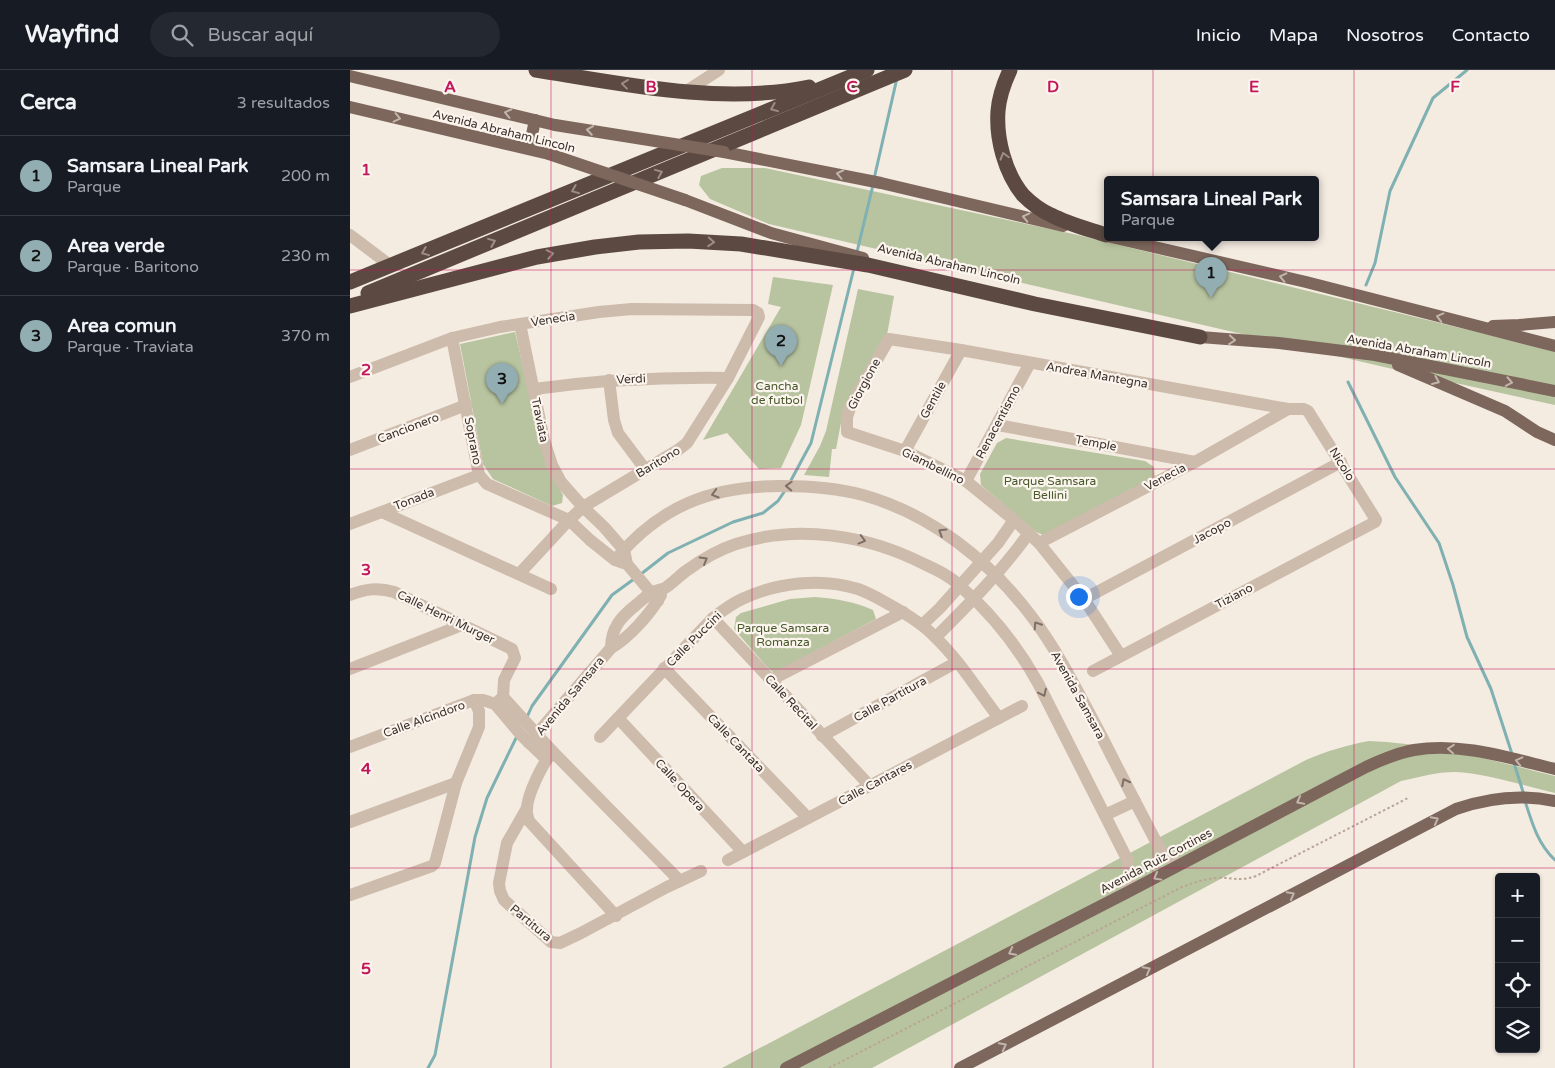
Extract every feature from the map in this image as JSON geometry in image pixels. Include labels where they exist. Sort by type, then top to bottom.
[{"type":"highway","points":[[536,70],[606,82],[685,92],[729,95],[758,94],[806,88],[846,78]]},
{"type":"highway","points":[[350,282],[868,70]]},
{"type":"highway","points":[[350,300],[905,70]]},
{"type":"highway","points":[[1010,70],[1002,90],[998,111],[999,136],[1004,159],[1011,175],[1024,195],[1041,209],[1052,216],[1104,235]]},
{"type":"highway","points":[[350,306],[537,257],[639,242],[688,241],[741,244],[845,260],[1035,304],[1200,337]]},
{"type":"main road","points":[[350,76],[555,125],[800,166],[1104,235]]},
{"type":"main road","name":"Avenida Abraham Lincoln","points":[[350,107],[549,154],[685,200],[771,233],[877,262],[1200,337],[1279,343],[1375,355],[1555,391]]},
{"type":"main road","points":[[529,149],[535,120]]},
{"type":"main road","points":[[1130,241],[1306,282],[1555,346]]},
{"type":"main road","points":[[1474,326],[1555,322]]},
{"type":"main road","points":[[1375,355],[1505,411],[1537,432],[1555,440]]},
{"type":"main road","name":"Avenida Ruiz Cortines","points":[[786,1068],[1389,756],[1412,750],[1434,748],[1481,752],[1555,769]]},
{"type":"main road","points":[[960,1068],[1456,809],[1494,799],[1518,797],[1552,801]]},
{"type":"street","points":[[685,92],[720,70]]},
{"type":"street","points":[[350,235],[391,266]]},
{"type":"street","name":"Venecia","points":[[350,377],[452,338],[500,326],[632,309],[753,310],[758,312],[759,317]]},
{"type":"street","name":"Baritono","points":[[519,574],[583,507],[687,443],[728,378],[759,317]]},
{"type":"street","name":"Traviata","points":[[520,324],[544,440],[552,465],[561,482],[624,550]]},
{"type":"street","name":"Soprano","points":[[452,338],[479,474],[488,484],[569,520],[590,540],[621,562]]},
{"type":"street","name":"Andrea Mantegna","points":[[890,339],[1288,408],[1304,409]]},
{"type":"street","name":"Giorgione","points":[[847,433],[847,417],[851,405],[890,339]]},
{"type":"street","name":"Gentile","points":[[905,450],[961,350]]},
{"type":"street","name":"Renacentismo","points":[[966,482],[1030,363]]},
{"type":"street","name":"Verdi","points":[[534,389],[609,380],[668,377],[728,378]]},
{"type":"street","points":[[609,380],[616,427],[622,440],[645,469]]},
{"type":"street","name":"Cancionero","points":[[350,450],[466,405]]},
{"type":"street","name":"Venecia","points":[[1039,542],[1195,462],[1288,408]]},
{"type":"street","name":"Nicolo","points":[[1304,409],[1308,411],[1341,462],[1376,520],[1375,522]]},
{"type":"street","name":"Temple","points":[[998,424],[1195,462]]},
{"type":"street","name":"Giambellino","points":[[847,433],[905,450],[966,482],[1029,532],[1084,599],[1121,656]]},
{"type":"street","name":"Jacopo","points":[[1084,599],[1341,462]]},
{"type":"street","name":"Tonada","points":[[350,524],[479,474]]},
{"type":"street","name":"Avenida Samsara","points":[[624,550],[659,519],[694,501],[731,489],[762,486],[785,486],[864,495],[911,514],[931,525],[981,561],[996,575],[1032,617],[1068,672],[1161,851],[1168,858],[1180,864]]},
{"type":"street","points":[[382,512],[551,589]]},
{"type":"street","points":[[922,625],[960,586],[1000,540],[1014,520]]},
{"type":"street","name":"Tiziano","points":[[1093,671],[1375,522]]},
{"type":"street","points":[[936,637],[996,575],[1029,532]]},
{"type":"street","name":"Avenida Samsara","points":[[530,735],[611,648],[611,639],[618,622],[702,561],[736,544],[768,537],[808,535],[848,537],[886,547],[934,568],[960,586],[1003,632],[1027,664],[1129,865],[1130,877],[1126,893]]},
{"type":"street","points":[[624,550],[621,562],[654,597]]},
{"type":"street","name":"Calle Puccini","points":[[600,737],[664,668],[713,618],[728,606],[758,592],[780,586],[824,583],[857,589],[871,595],[903,612],[922,625],[936,637],[957,662],[998,718]]},
{"type":"street","name":"Calle Henri Murger","points":[[350,596],[369,589],[386,589],[512,649],[515,658],[504,680],[499,701]]},
{"type":"street","points":[[771,680],[903,612]]},
{"type":"street","name":"Calle Recital","points":[[713,618],[870,786]]},
{"type":"street","points":[[350,669],[462,625]]},
{"type":"street","name":"Calle Partitura","points":[[822,736],[957,662]]},
{"type":"street","name":"Calle Cantata","points":[[664,668],[808,818]]},
{"type":"street","points":[[350,895],[432,866],[436,862],[456,784],[479,727],[479,711],[474,700]]},
{"type":"street","name":"Calle Alcindoro","points":[[350,747],[474,700],[499,701]]},
{"type":"street","points":[[499,701],[549,756],[680,881]]},
{"type":"street","name":"Calle Cantares","points":[[728,860],[1022,706]]},
{"type":"street","name":"Calle Opera","points":[[618,718],[743,852]]},
{"type":"street","points":[[549,756],[528,800],[526,808],[529,820],[616,916]]},
{"type":"street","points":[[350,822],[456,784]]},
{"type":"street","points":[[1105,815],[1135,801]]},
{"type":"street","name":"Partitura","points":[[526,808],[507,844],[499,883],[500,891],[504,900],[551,942],[556,944],[616,916],[701,871]]},
{"type":"path","points":[[829,1068],[1182,887],[1208,879],[1239,880],[1256,876],[1408,798]]},
{"type":"green space","points":[[722,168],[765,168],[1078,235],[1555,351],[1555,405],[769,224],[710,199],[699,185],[701,176]]},
{"type":"green space","name":"Cancha de futbol","points":[[773,277],[833,285],[801,425],[781,468],[759,469],[727,433],[703,440],[781,307],[768,304]]},
{"type":"green space","points":[[858,289],[894,296],[887,335],[841,423],[836,449],[832,449],[829,477],[804,475],[826,431]]},
{"type":"green space","points":[[515,332],[546,465],[563,495],[562,503],[552,506],[493,479],[483,464],[460,344]]},
{"type":"green space","name":"Parque Samsara Bellini","points":[[1006,438],[1145,461],[1154,467],[1155,478],[1043,535],[1036,532],[981,485],[980,474],[997,443]]},
{"type":"green space","name":"Parque Samsara Romanza","points":[[815,597],[858,604],[873,610],[876,619],[774,673],[734,629],[736,617],[741,613],[790,599]]},
{"type":"green space","points":[[1369,741],[1393,742],[1439,749],[1555,776],[1555,793],[1492,777],[1455,772],[1401,781],[872,1068],[722,1068],[1306,760],[1353,744]]},
{"type":"waterway","points":[[1366,285],[1375,263],[1390,191],[1433,98],[1467,70]]},
{"type":"waterway","points":[[874,179],[897,78]]},
{"type":"waterway","points":[[857,252],[873,185]]},
{"type":"waterway","points":[[789,484],[811,443],[854,268]]},
{"type":"waterway","points":[[1348,382],[1395,477],[1439,543],[1467,637],[1491,689],[1512,754]]},
{"type":"waterway","points":[[641,574],[668,553],[733,522],[763,513],[778,501],[786,489]]},
{"type":"waterway","points":[[527,717],[532,706],[612,595],[634,579]]},
{"type":"waterway","points":[[428,1068],[435,1055],[475,837],[487,798],[517,736]]},
{"type":"waterway","points":[[1514,763],[1524,795]]},
{"type":"waterway","points":[[1525,801],[1540,840],[1555,860]]},
{"type":"place","name":"Samsara Lineal Park","points":[[1211,298]]},
{"type":"place","name":"Area verde","points":[[781,366]]},
{"type":"place","name":"Area comun","points":[[502,404]]}]
